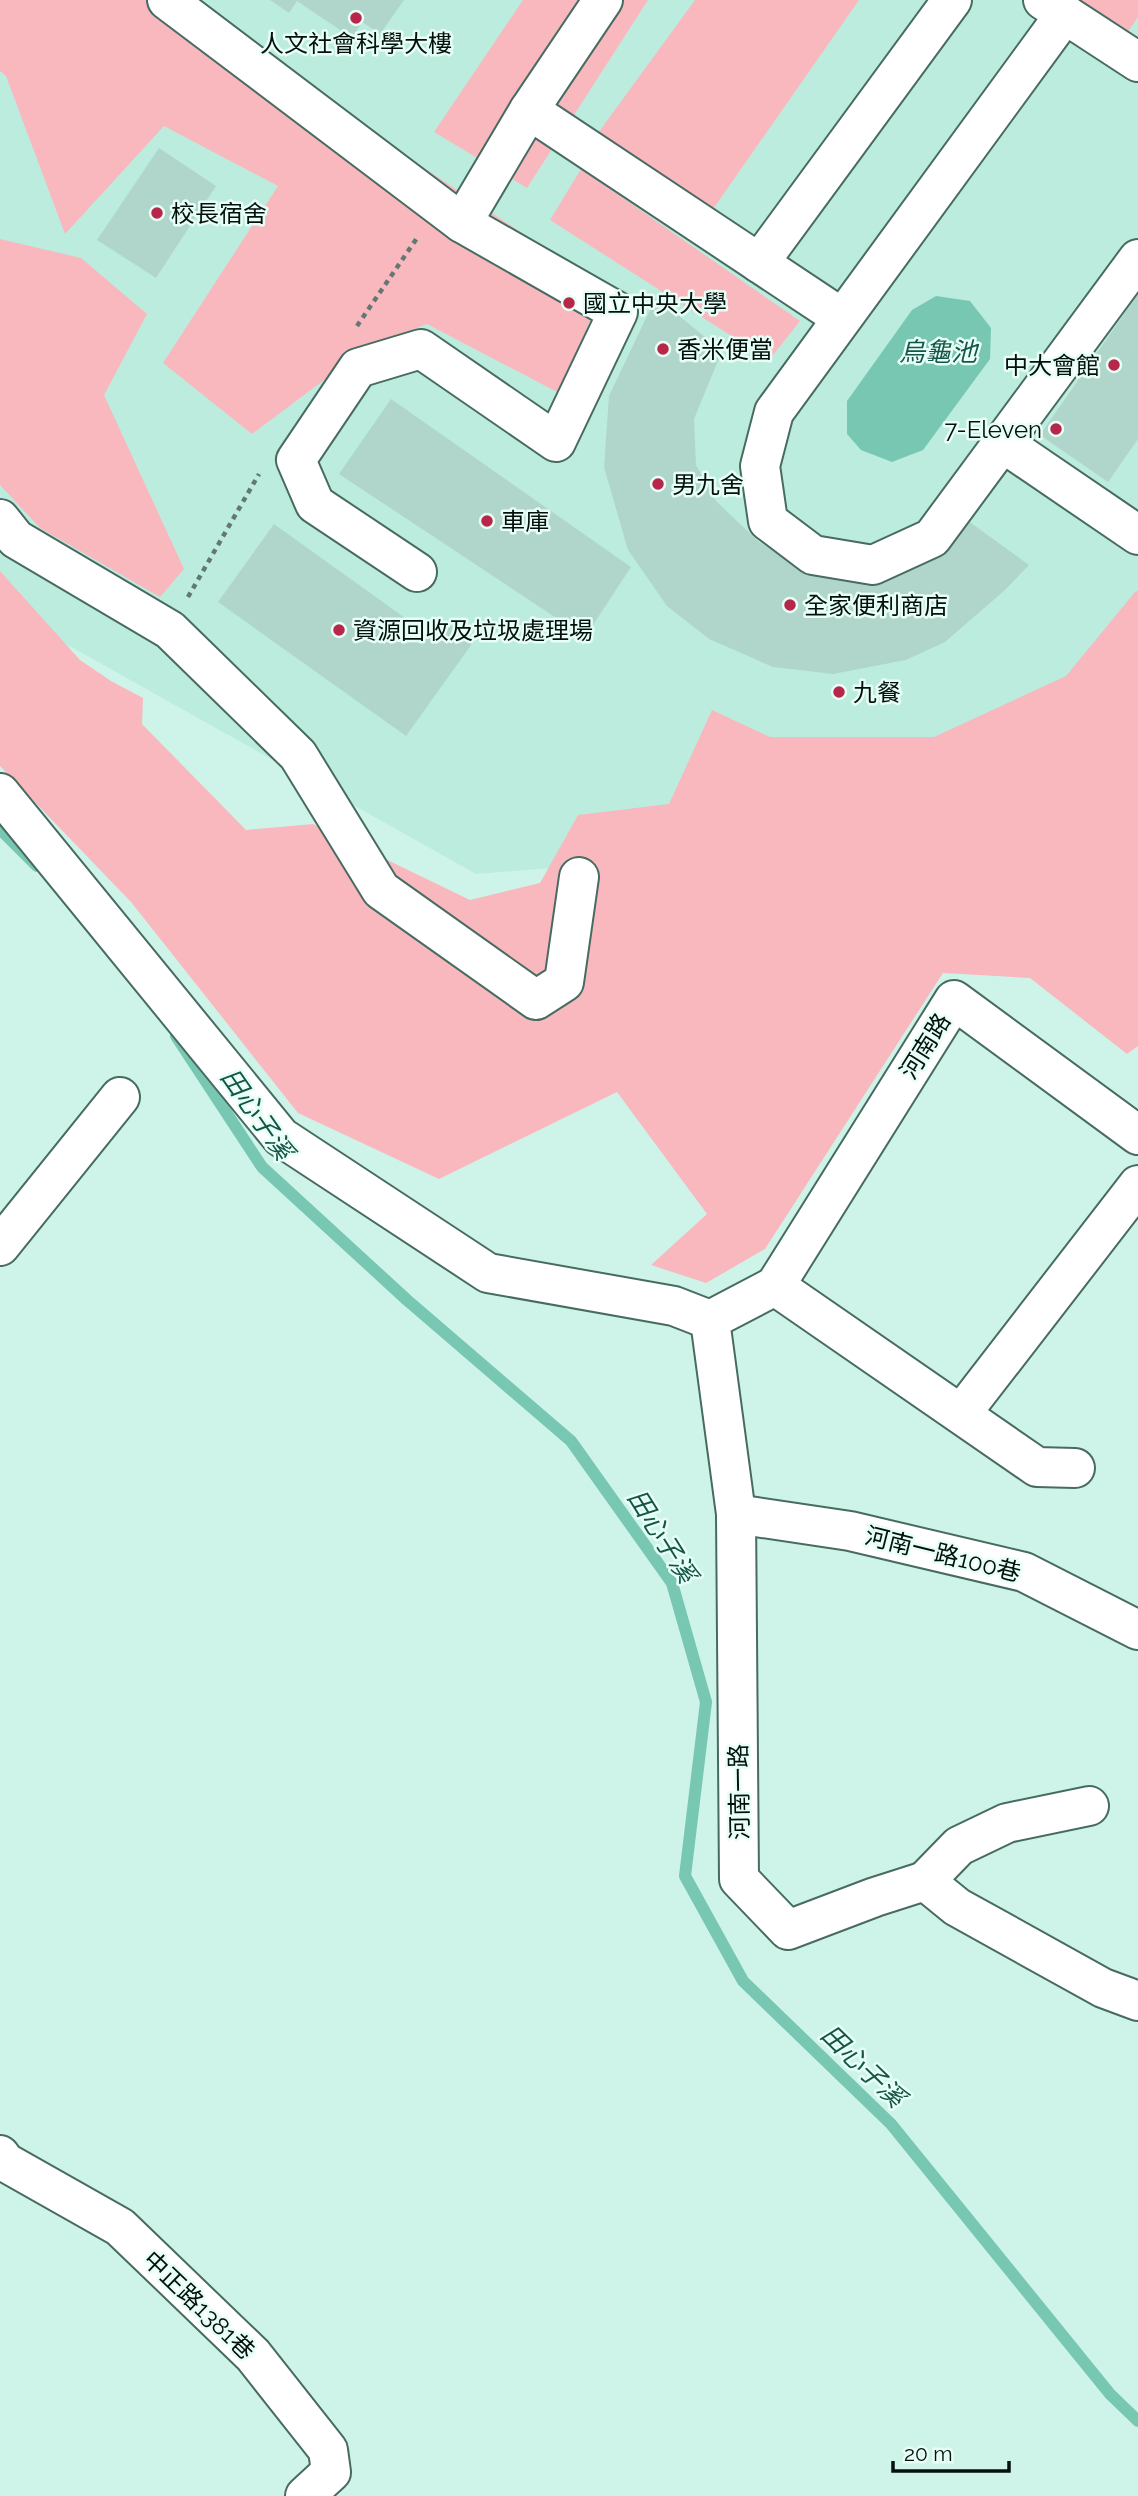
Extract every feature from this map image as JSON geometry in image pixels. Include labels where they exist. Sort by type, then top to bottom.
[{"type":"street","points":[[167,0],[462,223],[618,312],[556,442],[421,349],[358,368],[296,460],[315,504],[417,572]]},
{"type":"street","points":[[462,223],[529,110],[603,0]]},
{"type":"street","points":[[759,263],[952,0]]},
{"type":"street","points":[[1135,54],[1054,7],[842,318],[774,412],[760,467],[768,521],[813,555],[873,565],[932,538],[1138,260]]},
{"type":"street","points":[[529,110],[842,318]]},
{"type":"street","points":[[1003,443],[1138,535]]},
{"type":"street","points":[[0,519],[16,539],[170,630],[298,755],[381,890],[536,1000],[564,982],[579,877]]},
{"type":"street","points":[[0,793],[281,1137],[488,1273],[674,1306],[710,1320],[775,1286],[1037,1467],[1075,1468]]},
{"type":"street","name":"河南路","points":[[775,1286],[954,1000],[1138,1135]]},
{"type":"street","points":[[0,1246],[120,1097]]},
{"type":"street","points":[[961,1414],[1138,1185]]},
{"type":"street","name":"河南一路","points":[[710,1320],[736,1514],[739,1879],[788,1930],[925,1881]]},
{"type":"street","name":"河南一路100巷","points":[[736,1514],[850,1531],[1024,1572],[1138,1630]]},
{"type":"street","points":[[1089,1806],[1007,1823],[959,1846],[925,1881],[957,1907],[1103,1988],[1138,2001]]},
{"type":"street","name":"中正路1381巷","points":[[2,2161],[120,2227],[253,2355],[328,2450],[331,2472],[305,2496]]},
{"type":"path","points":[[170,630],[262,470]]},
{"type":"shaded area","name":"國立中央大學","points":[[0,0],[1138,0],[1138,787],[820,847],[476,874],[0,607]]},
{"type":"shaded area","points":[[0,0],[170,0],[531,239],[592,316],[559,393],[427,324],[368,347],[252,434],[163,363],[278,186],[164,126],[65,234],[6,76],[0,71]]},
{"type":"shaded area","points":[[523,0],[648,0],[527,188],[434,132]]},
{"type":"shaded area","points":[[695,0],[859,0],[711,212],[598,133]]},
{"type":"shaded area","points":[[1067,0],[1138,0],[1138,17],[1123,39]]},
{"type":"shaded area","points":[[581,169],[800,321],[769,360],[550,220]]},
{"type":"shaded area","points":[[0,239],[81,258],[147,314],[104,395],[184,569],[160,597],[40,528],[0,485]]},
{"type":"shaded area","points":[[0,571],[80,660],[143,698],[142,724],[246,830],[313,824],[470,900],[540,883],[578,815],[669,804],[712,710],[770,737],[934,737],[1066,676],[1138,591],[1138,1046],[1127,1054],[1030,978],[943,973],[765,1249],[706,1283],[651,1265],[707,1214],[617,1092],[439,1179],[298,1113],[131,902],[0,766]]},
{"type":"water","name":"烏龜池","points":[[936,296],[970,301],[991,328],[990,359],[923,450],[892,462],[861,450],[847,434],[847,401],[912,310]]},
{"type":"building","name":"人文社會科學大樓","points":[[270,0],[404,0],[380,34],[362,22],[352,38],[297,1],[289,13]]},
{"type":"building","name":"校長宿舍","points":[[159,148],[216,186],[156,278],[97,240]]},
{"type":"building","name":"中大會館","points":[[1138,294],[1138,439],[1108,482],[1040,435]]},
{"type":"building","name":"男九舍","points":[[656,297],[722,351],[694,419],[696,465],[716,501],[759,542],[817,575],[864,580],[967,520],[1029,565],[1005,590],[945,642],[906,660],[833,674],[773,667],[709,639],[667,606],[628,550],[604,467],[609,396]]},
{"type":"building","name":"車庫","points":[[391,399],[631,567],[585,637],[339,474]]},
{"type":"building","name":"資源回收及垃圾處理場","points":[[274,524],[433,638],[445,621],[474,641],[406,736],[218,602]]},
{"type":"waterway","name":"田心子溪","points":[[0,829],[37,866]]},
{"type":"waterway","name":"田心子溪","points":[[176,1036],[262,1167],[407,1300],[571,1441],[672,1583],[706,1702],[685,1876],[743,1981],[891,2124],[1110,2394],[1138,2421]]},
{"type":"place","name":"人文社會科學大樓","points":[[356,18]]},
{"type":"place","name":"校長宿舍","points":[[157,213]]},
{"type":"place","name":"國立中央大學","points":[[569,303]]},
{"type":"place","name":"香米便當","points":[[663,349]]},
{"type":"place","name":"中大會館","points":[[1114,365]]},
{"type":"place","name":"7-Eleven","points":[[1056,429]]},
{"type":"place","name":"男九舍","points":[[658,484]]},
{"type":"place","name":"車庫","points":[[487,521]]},
{"type":"place","name":"全家便利商店","points":[[790,605]]},
{"type":"place","name":"資源回收及垃圾處理場","points":[[339,630]]},
{"type":"place","name":"九餐","points":[[839,692]]}]
